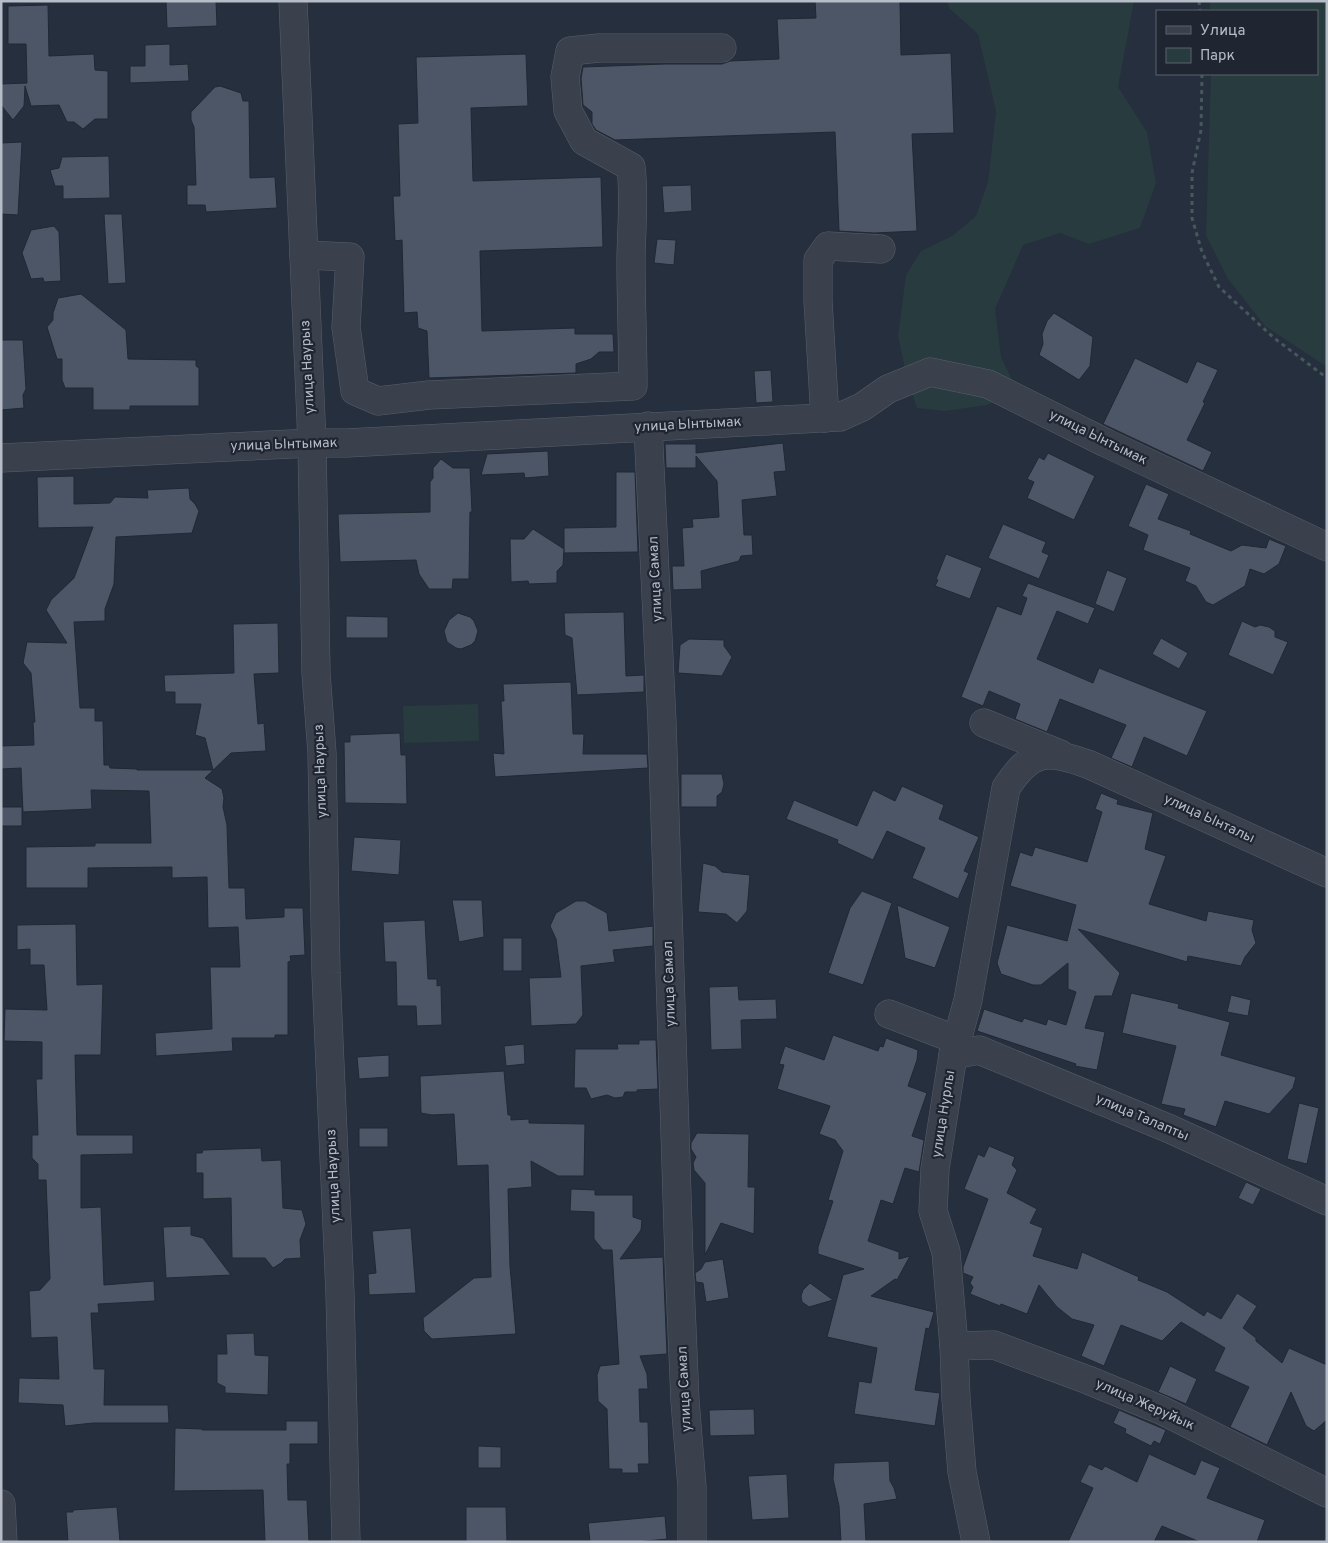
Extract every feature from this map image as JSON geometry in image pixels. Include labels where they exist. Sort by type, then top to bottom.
[{"type":"street","name":"улица Наурыз","points":[[293,1],[312,443],[316,673],[322,752],[326,973],[340,1294],[346,1542]]},
{"type":"street","points":[[304,255],[350,257],[346,327],[355,390],[378,401],[429,395],[632,386],[631,224],[634,191],[631,168],[584,141],[568,111],[565,77],[570,52],[599,48],[722,48]]},
{"type":"street","points":[[825,418],[818,301],[818,260],[828,246],[880,249]]},
{"type":"street","name":"улица Ынтымак","points":[[1,458],[312,443],[347,444],[648,426],[840,417],[862,407],[888,388],[930,372],[988,384],[1106,443],[1327,547]]},
{"type":"street","name":"улица Самал","points":[[648,426],[662,722],[679,1259],[685,1402],[692,1487],[692,1542]]},
{"type":"street","name":"улица Ынталы","points":[[984,723],[1078,761],[1327,873]]},
{"type":"street","name":"улица Нурлы","points":[[976,1542],[962,1472],[946,1252],[933,1212],[935,1169],[955,1047],[968,1000],[1006,788],[1016,772],[1036,757],[1047,755],[1078,761]]},
{"type":"street","points":[[889,1014],[955,1047]]},
{"type":"street","name":"улица Талапты","points":[[955,1047],[979,1050],[1170,1129],[1327,1201]]},
{"type":"street","name":"улица Жеруйык","points":[[954,1346],[994,1345],[1088,1380],[1161,1410],[1327,1493]]},
{"type":"street","points":[[1,1504],[3,1542]]},
{"type":"path","points":[[1202,75],[1201,130],[1192,173],[1192,218],[1202,252],[1219,287],[1274,338],[1327,378]]},
{"type":"green space","points":[[947,1],[1134,1],[1118,87],[1147,132],[1156,183],[1140,228],[1089,244],[1060,233],[1023,245],[995,309],[1001,357],[1017,390],[987,405],[945,411],[917,408],[907,378],[898,336],[906,275],[921,251],[952,236],[976,216],[988,182],[996,111],[978,34],[949,8]]},
{"type":"green space","points":[[1210,1],[1327,1],[1327,367],[1265,326],[1228,279],[1206,235],[1211,75],[1318,75],[1318,10],[1210,10]]},
{"type":"green space","points":[[478,704],[479,741],[404,743],[403,706]]},
{"type":"building","points":[[166,1],[216,1],[217,26],[167,28]]},
{"type":"building","points":[[815,1],[900,1],[901,55],[951,53],[954,133],[912,134],[917,231],[874,233],[839,231],[835,132],[615,140],[596,130],[592,124],[592,112],[583,105],[581,78],[583,67],[722,64],[730,61],[779,59],[777,19],[816,18]]},
{"type":"building","points":[[48,5],[49,56],[94,54],[95,70],[108,71],[108,119],[95,119],[83,129],[74,122],[67,122],[59,105],[31,106],[25,86],[24,106],[13,120],[1,105],[1,84],[27,83],[26,44],[8,44],[8,6]]},
{"type":"building","points":[[170,44],[170,65],[188,64],[189,81],[130,83],[130,66],[145,66],[145,45]]},
{"type":"building","points":[[526,54],[528,106],[471,108],[473,181],[601,177],[603,247],[480,251],[482,331],[575,328],[575,334],[613,334],[614,352],[599,352],[591,359],[576,364],[576,373],[429,378],[427,331],[418,328],[417,312],[404,313],[402,240],[395,241],[393,196],[400,196],[398,124],[418,123],[416,57]]},
{"type":"building","points":[[220,86],[241,93],[243,101],[249,101],[250,178],[275,177],[277,208],[206,212],[205,205],[187,205],[187,185],[196,185],[194,127],[191,120],[191,112],[215,87]]},
{"type":"building","points":[[22,142],[18,215],[1,214],[1,143]]},
{"type":"building","points":[[109,156],[110,198],[63,199],[63,186],[55,186],[50,170],[59,168],[62,157]]},
{"type":"building","points":[[691,185],[692,211],[664,213],[662,186]]},
{"type":"building","points":[[104,214],[122,214],[126,283],[108,284]]},
{"type":"building","points":[[54,226],[59,232],[61,281],[44,282],[43,278],[31,279],[22,253],[31,230]]},
{"type":"building","points":[[657,239],[676,240],[674,265],[654,263]]},
{"type":"building","points":[[81,294],[126,330],[128,359],[196,360],[196,366],[199,368],[199,406],[130,406],[130,410],[93,410],[93,388],[65,388],[62,380],[62,359],[57,359],[47,327],[53,320],[53,313],[58,298]]},
{"type":"building","points":[[1054,313],[1093,337],[1090,366],[1079,380],[1039,355],[1043,344],[1042,334],[1047,321]]},
{"type":"building","points":[[1,340],[23,340],[26,389],[23,395],[24,408],[1,410]]},
{"type":"building","points":[[1135,358],[1187,383],[1197,361],[1218,370],[1187,440],[1212,452],[1203,471],[1103,424]]},
{"type":"building","points":[[771,370],[773,402],[756,403],[754,371]]},
{"type":"building","points":[[783,443],[786,471],[774,472],[777,496],[742,500],[744,535],[752,535],[753,555],[741,556],[739,561],[701,571],[702,589],[673,590],[672,566],[684,566],[682,528],[693,527],[692,519],[719,517],[717,481],[696,456],[696,468],[666,468],[665,444],[696,444],[696,453]]},
{"type":"building","points":[[548,451],[549,476],[525,478],[524,473],[481,475],[487,454]]},
{"type":"building","points":[[1048,453],[1095,476],[1074,520],[1027,498],[1034,482],[1027,479],[1039,457],[1044,460]]},
{"type":"building","points":[[441,459],[453,468],[470,468],[472,512],[470,512],[469,579],[453,579],[452,589],[429,589],[419,574],[416,560],[340,562],[338,514],[430,512],[430,482],[433,478],[433,468]]},
{"type":"building","points":[[616,472],[635,472],[638,552],[564,553],[564,528],[616,527]]},
{"type":"building","points":[[74,476],[74,504],[110,503],[115,497],[148,498],[147,490],[189,488],[190,499],[199,511],[192,533],[116,537],[114,584],[105,609],[105,621],[74,622],[80,708],[95,708],[95,721],[103,721],[104,765],[109,765],[110,768],[137,770],[213,770],[205,738],[195,735],[201,704],[175,704],[175,692],[165,692],[164,675],[234,673],[233,624],[278,623],[279,673],[254,674],[258,724],[264,723],[266,751],[231,753],[205,778],[222,789],[227,825],[229,888],[245,888],[246,919],[284,917],[284,908],[303,908],[305,955],[290,956],[291,961],[288,962],[288,1035],[275,1035],[275,1038],[232,1038],[233,1051],[156,1056],[155,1033],[212,1029],[210,967],[240,967],[238,927],[208,928],[207,877],[172,878],[172,867],[88,868],[88,888],[26,888],[26,847],[95,846],[95,843],[151,843],[149,791],[91,790],[92,809],[23,812],[21,768],[1,769],[1,746],[34,745],[33,722],[35,722],[31,673],[23,663],[27,642],[67,643],[46,610],[51,600],[74,578],[93,527],[38,528],[37,477]]},
{"type":"building","points":[[1146,484],[1169,494],[1158,519],[1191,531],[1190,534],[1231,551],[1242,545],[1266,548],[1269,539],[1286,546],[1279,564],[1264,574],[1250,569],[1245,586],[1213,605],[1206,602],[1196,586],[1185,581],[1190,568],[1143,550],[1148,535],[1128,526]]},
{"type":"building","points":[[1003,524],[1046,542],[1042,552],[1049,555],[1039,579],[988,558]]},
{"type":"building","points":[[533,529],[564,549],[563,565],[557,571],[557,583],[529,584],[528,581],[511,582],[510,539],[524,539]]},
{"type":"building","points":[[946,554],[982,568],[970,599],[935,586]]},
{"type":"building","points":[[1107,570],[1127,578],[1114,612],[1095,604]]},
{"type":"building","points":[[1028,583],[1095,608],[1088,624],[1057,611],[1037,659],[1093,683],[1099,668],[1207,711],[1187,756],[1144,737],[1132,767],[1111,758],[1126,725],[1060,699],[1047,732],[1015,719],[1020,704],[989,691],[983,706],[961,697],[997,606],[1021,615],[1027,598],[1022,596]]},
{"type":"building","points":[[624,612],[626,676],[644,675],[644,692],[577,695],[572,638],[565,635],[564,613]]},
{"type":"building","points":[[458,613],[470,617],[478,631],[475,641],[461,649],[447,642],[444,631],[449,620]]},
{"type":"building","points":[[346,616],[388,617],[388,638],[346,638]]},
{"type":"building","points":[[1242,621],[1255,627],[1260,625],[1269,627],[1275,631],[1275,637],[1288,642],[1273,675],[1228,655]]},
{"type":"building","points":[[1161,638],[1188,653],[1179,669],[1152,654]]},
{"type":"building","points":[[689,639],[724,640],[724,646],[732,657],[722,676],[678,673],[680,645]]},
{"type":"building","points":[[571,682],[573,734],[584,734],[583,754],[647,754],[648,768],[495,777],[493,753],[504,754],[501,701],[504,701],[503,684]]},
{"type":"building","points":[[400,733],[401,755],[406,755],[407,804],[345,803],[344,742],[350,742],[350,735]]},
{"type":"building","points":[[681,774],[722,774],[724,784],[722,792],[717,796],[717,807],[681,807]]},
{"type":"building","points":[[902,786],[944,805],[939,819],[979,837],[964,871],[969,873],[958,899],[912,878],[925,848],[887,831],[873,860],[837,843],[838,840],[786,819],[794,800],[857,826],[873,790],[895,801]]},
{"type":"building","points":[[1101,793],[1118,800],[1117,804],[1153,813],[1145,849],[1166,856],[1149,904],[1206,921],[1208,911],[1254,920],[1252,930],[1256,943],[1245,957],[1241,966],[1188,956],[1187,962],[1078,929],[1120,973],[1112,996],[1095,996],[1085,1028],[1105,1032],[1097,1070],[1075,1066],[1076,1064],[977,1031],[984,1009],[1022,1022],[1024,1018],[1046,1025],[1048,1019],[1066,1025],[1076,992],[1068,989],[1068,963],[1041,985],[1033,985],[1001,974],[997,963],[1007,925],[1067,941],[1076,905],[1010,886],[1020,852],[1032,856],[1035,847],[1087,862],[1102,812],[1095,809]]},
{"type":"building","points":[[1,807],[22,807],[22,826],[1,826]]},
{"type":"building","points":[[354,837],[401,840],[399,875],[351,871]]},
{"type":"building","points":[[703,863],[715,866],[722,872],[750,875],[747,911],[737,923],[726,914],[698,912]]},
{"type":"building","points":[[862,891],[892,903],[863,985],[828,973],[850,908]]},
{"type":"building","points":[[452,900],[482,900],[484,937],[459,942]]},
{"type":"building","points":[[576,901],[585,901],[607,913],[609,931],[653,926],[653,946],[613,950],[615,962],[581,966],[583,1015],[576,1024],[531,1026],[529,978],[561,977],[556,939],[550,926],[556,913]]},
{"type":"building","points":[[897,905],[950,927],[935,968],[905,958]]},
{"type":"building","points":[[425,920],[428,979],[437,979],[437,986],[441,985],[442,1025],[417,1026],[416,1006],[397,1006],[396,962],[385,962],[383,922]]},
{"type":"building","points":[[76,924],[77,985],[103,984],[101,1055],[75,1055],[77,1135],[133,1135],[133,1154],[81,1155],[81,1208],[101,1207],[104,1285],[154,1281],[155,1301],[98,1304],[99,1313],[91,1313],[94,1369],[105,1369],[104,1405],[168,1405],[169,1423],[93,1423],[65,1426],[63,1405],[18,1403],[19,1378],[59,1379],[57,1337],[31,1338],[29,1291],[40,1290],[50,1279],[46,1180],[38,1180],[38,1164],[32,1158],[32,1135],[38,1135],[36,1079],[42,1079],[42,1042],[4,1041],[5,1009],[47,1010],[44,965],[30,965],[30,949],[17,950],[17,925]]},
{"type":"building","points":[[503,938],[522,938],[522,971],[503,971]]},
{"type":"building","points":[[738,986],[739,1000],[776,999],[777,1019],[741,1020],[742,1049],[711,1050],[709,987]]},
{"type":"building","points":[[1131,993],[1179,1004],[1178,1008],[1230,1022],[1221,1055],[1296,1077],[1293,1088],[1269,1114],[1225,1101],[1216,1127],[1183,1115],[1185,1109],[1161,1104],[1176,1046],[1122,1033]]},
{"type":"building","points":[[1231,995],[1251,1000],[1248,1016],[1227,1012]]},
{"type":"building","points":[[833,1035],[878,1051],[880,1046],[883,1047],[886,1038],[918,1050],[917,1060],[908,1086],[927,1093],[912,1136],[924,1140],[919,1172],[905,1168],[893,1204],[881,1200],[868,1241],[899,1252],[899,1259],[910,1256],[897,1280],[895,1279],[871,1296],[934,1312],[929,1329],[926,1328],[915,1390],[940,1393],[935,1426],[854,1414],[859,1381],[871,1383],[877,1348],[827,1337],[843,1275],[864,1269],[818,1254],[818,1247],[833,1201],[828,1200],[843,1151],[835,1140],[819,1134],[830,1106],[777,1089],[784,1065],[779,1064],[785,1046],[824,1060]]},
{"type":"building","points":[[639,1040],[656,1040],[658,1089],[625,1092],[623,1097],[615,1098],[607,1095],[591,1099],[586,1088],[574,1088],[575,1049],[618,1049],[617,1044],[639,1044]]},
{"type":"building","points":[[524,1044],[525,1064],[506,1066],[504,1046]]},
{"type":"building","points":[[389,1055],[389,1077],[359,1079],[357,1057]]},
{"type":"building","points":[[504,1071],[508,1115],[511,1115],[511,1120],[529,1119],[529,1123],[585,1124],[584,1176],[558,1176],[531,1161],[532,1187],[508,1189],[510,1266],[516,1334],[432,1339],[424,1331],[423,1318],[474,1278],[491,1277],[488,1165],[457,1166],[454,1114],[432,1115],[421,1113],[420,1076]]},
{"type":"building","points":[[1299,1103],[1319,1108],[1307,1164],[1287,1159]]},
{"type":"building","points":[[359,1128],[388,1128],[388,1147],[359,1147]]},
{"type":"building","points":[[697,1133],[749,1134],[748,1187],[755,1187],[754,1234],[721,1223],[705,1255],[705,1183],[694,1170],[693,1163],[696,1157],[691,1149],[691,1143]]},
{"type":"building","points":[[989,1146],[1015,1157],[1012,1165],[1017,1170],[1007,1193],[1037,1209],[1030,1223],[1043,1228],[1033,1256],[1077,1269],[1082,1252],[1139,1277],[1138,1280],[1167,1292],[1204,1316],[1207,1311],[1221,1319],[1237,1293],[1257,1306],[1243,1328],[1282,1363],[1289,1348],[1327,1365],[1327,1420],[1314,1431],[1306,1426],[1291,1392],[1267,1445],[1230,1427],[1249,1387],[1214,1371],[1225,1348],[1181,1322],[1162,1341],[1121,1325],[1104,1366],[1081,1356],[1094,1325],[1072,1319],[1057,1307],[1039,1285],[1027,1314],[970,1294],[973,1287],[970,1283],[973,1277],[963,1273],[963,1267],[988,1199],[964,1189],[978,1154],[984,1157]]},
{"type":"building","points":[[261,1148],[262,1161],[281,1160],[283,1208],[302,1210],[306,1224],[300,1240],[301,1258],[285,1259],[273,1268],[265,1258],[232,1258],[231,1198],[203,1199],[203,1173],[196,1173],[196,1153],[202,1153],[203,1150]]},
{"type":"building","points":[[1246,1182],[1261,1189],[1253,1205],[1238,1198]]},
{"type":"building","points":[[571,1189],[595,1190],[595,1195],[633,1195],[633,1217],[642,1220],[641,1230],[620,1259],[663,1257],[667,1354],[640,1356],[647,1374],[648,1389],[639,1389],[640,1422],[648,1422],[649,1464],[638,1464],[639,1473],[622,1473],[622,1469],[609,1469],[607,1409],[598,1401],[597,1375],[600,1366],[619,1364],[612,1250],[603,1250],[594,1239],[594,1212],[570,1211]]},
{"type":"building","points":[[191,1226],[191,1235],[203,1238],[231,1275],[166,1278],[163,1227]]},
{"type":"building","points":[[411,1228],[416,1293],[369,1295],[368,1274],[376,1273],[372,1231]]},
{"type":"building","points":[[723,1259],[729,1298],[706,1302],[703,1283],[696,1282],[695,1273],[701,1269],[705,1262]]},
{"type":"building","points":[[810,1283],[833,1300],[809,1307],[802,1302],[803,1290]]},
{"type":"building","points":[[254,1333],[255,1355],[269,1356],[268,1395],[225,1393],[225,1387],[217,1383],[217,1354],[227,1354],[226,1334]]},
{"type":"building","points":[[1170,1366],[1197,1379],[1186,1404],[1158,1392]]},
{"type":"building","points":[[754,1409],[755,1435],[710,1436],[709,1410]]},
{"type":"building","points":[[1119,1410],[1166,1430],[1160,1444],[1154,1441],[1151,1446],[1125,1433],[1126,1429],[1113,1423]]},
{"type":"building","points":[[286,1421],[318,1421],[318,1444],[290,1444],[290,1464],[287,1464],[288,1500],[307,1500],[309,1542],[265,1542],[263,1490],[174,1491],[175,1428],[202,1430],[286,1430]]},
{"type":"building","points":[[478,1446],[501,1447],[501,1468],[478,1468]]},
{"type":"building","points":[[1149,1454],[1195,1475],[1201,1460],[1220,1468],[1207,1498],[1265,1520],[1257,1542],[1200,1542],[1162,1526],[1154,1542],[1068,1542],[1093,1488],[1080,1482],[1089,1464],[1102,1470],[1105,1466],[1137,1482]]},
{"type":"building","points":[[889,1461],[890,1481],[897,1499],[864,1504],[866,1542],[841,1542],[839,1506],[833,1479],[834,1463]]},
{"type":"building","points":[[787,1474],[789,1518],[752,1520],[748,1476]]},
{"type":"building","points":[[117,1507],[120,1542],[68,1542],[66,1512]]},
{"type":"building","points":[[466,1507],[506,1507],[507,1542],[466,1542]]},
{"type":"building","points":[[665,1516],[667,1539],[636,1542],[590,1542],[588,1523]]}]
